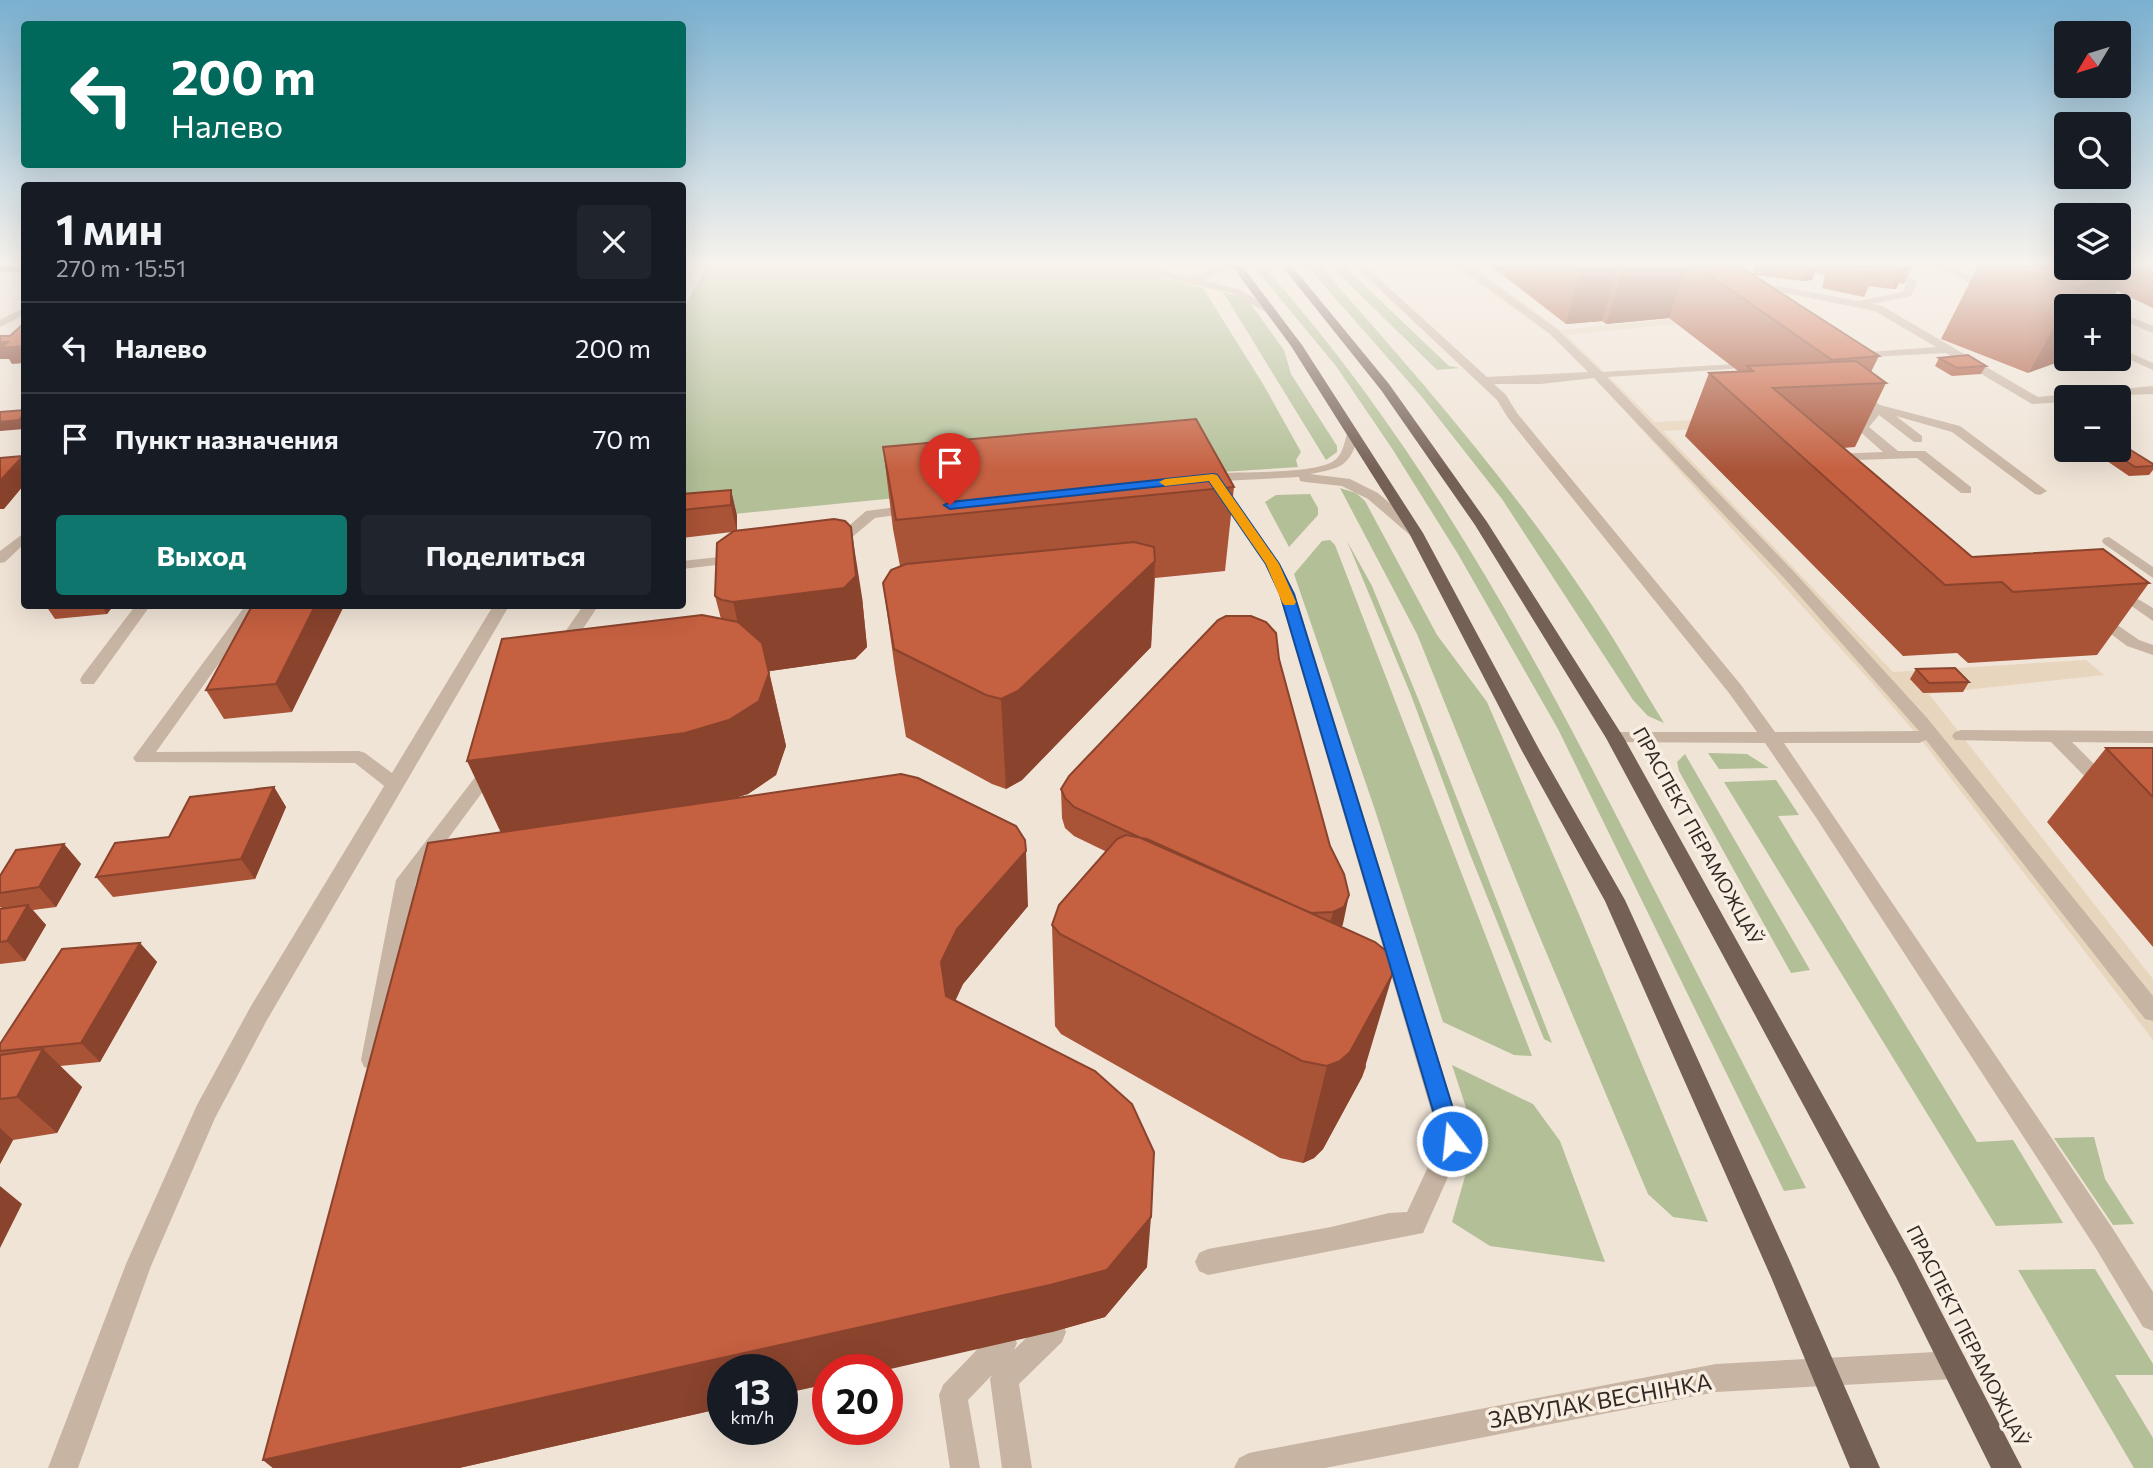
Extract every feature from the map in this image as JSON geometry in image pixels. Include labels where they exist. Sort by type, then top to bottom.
[{"type":"main road","points":[[1288,335],[1416,533],[1531,751],[1615,900],[1825,1370],[1865,1468]]},
{"type":"main road","name":"ПРАСПЕКТ ПЕРАМОЖЦАЎ","points":[[1342,335],[1385,387],[1474,514],[1615,738],[1905,1268],[2007,1468]]},
{"type":"street","points":[[1434,335],[1502,398],[1512,415],[1735,689],[1824,814],[2104,1238],[2153,1317]]},
{"type":"street","points":[[1557,335],[1598,374],[1790,576],[1922,723],[2153,1012]]},
{"type":"street","points":[[1923,335],[2036,401],[2054,399]]},
{"type":"street","points":[[1840,357],[1948,349]]},
{"type":"street","points":[[2131,357],[2153,367]]},
{"type":"street","points":[[1606,374],[1731,366]]},
{"type":"street","points":[[1485,381],[1540,380],[1591,375]]},
{"type":"street","points":[[1847,385],[1918,439]]},
{"type":"street","points":[[2131,392],[2153,390]]},
{"type":"street","points":[[1879,408],[1862,428],[1895,455]]},
{"type":"street","points":[[1879,408],[1956,429],[2040,491]]},
{"type":"street","points":[[1288,475],[1337,465],[1348,452],[1353,434]]},
{"type":"street","points":[[1813,459],[1920,454],[1966,490]]},
{"type":"street","points":[[1208,1262],[1331,1240],[1389,1225],[1413,1224],[1452,1141],[1287,594],[1272,564],[1206,478],[1288,475],[1345,482],[1373,496],[1416,533]]},
{"type":"street","points":[[816,550],[830,548],[871,514],[926,508]]},
{"type":"street","points":[[0,559],[21,540]]},
{"type":"street","points":[[2109,541],[2153,573]]},
{"type":"street","points":[[686,565],[749,557]]},
{"type":"street","points":[[2137,604],[2153,616]]},
{"type":"street","points":[[2082,605],[2133,643],[2153,650]]},
{"type":"street","points":[[88,680],[140,609]]},
{"type":"street","points":[[250,609],[142,758],[359,757],[394,784]]},
{"type":"street","points":[[63,1468],[139,1264],[205,1113],[259,1013],[499,609]]},
{"type":"street","points":[[548,668],[588,609]]},
{"type":"street","points":[[1961,736],[2153,737]]},
{"type":"street","points":[[1615,738],[1919,737]]},
{"type":"street","points":[[2056,737],[2105,786]]},
{"type":"street","points":[[369,1078],[406,880],[493,765],[505,743]]},
{"type":"street","points":[[1017,1468],[1004,1379],[1052,1332]]},
{"type":"street","points":[[965,1468],[953,1395],[1003,1343]]},
{"type":"street","name":"ЗАВУЛАК ВЕСНІНКА","points":[[1250,1468],[1716,1378],[1954,1365]]},
{"type":"green space","points":[[686,335],[1232,335],[1301,452],[1296,460],[1298,467],[1037,484],[686,519]]},
{"type":"green space","points":[[1249,335],[1273,335],[1284,350],[1291,374],[1337,446],[1337,452],[1326,460]]},
{"type":"green space","points":[[1310,335],[1321,335],[1372,402],[1469,548],[1597,778],[1806,1188],[1784,1191],[1558,729],[1458,554],[1336,366]]},
{"type":"green space","points":[[1367,335],[1380,335],[1490,465],[1583,592],[1664,723],[1648,716],[1633,700],[1502,499],[1422,397]]},
{"type":"green space","points":[[1401,335],[1416,335],[1449,366],[1460,368],[1437,370]]},
{"type":"green space","points":[[1340,488],[1356,493],[1365,501],[1437,635],[1487,702],[1708,1222],[1673,1217],[1648,1194],[1528,909],[1417,634]]},
{"type":"green space","points":[[1310,494],[1318,508],[1318,515],[1289,547],[1265,502],[1276,495]]},
{"type":"green space","points":[[1330,540],[1335,545],[1532,1056],[1514,1055],[1443,1022],[1375,810],[1294,574],[1322,541]]},
{"type":"green space","points":[[1347,541],[1372,586],[1552,1043],[1544,1039],[1468,849],[1411,695]]},
{"type":"green space","points":[[1708,753],[1747,754],[1769,768],[1719,769]]},
{"type":"green space","points":[[1685,754],[1810,970],[1791,973],[1679,771],[1677,762]]},
{"type":"green space","points":[[1776,780],[1799,815],[1778,816],[1977,1142],[2013,1140],[2063,1223],[1996,1226],[1724,782]]},
{"type":"green space","points":[[1452,1065],[1533,1104],[1560,1141],[1605,1262],[1490,1246],[1452,1222],[1476,1138]]},
{"type":"green space","points":[[2094,1137],[2105,1179],[2134,1224],[2113,1225],[2054,1138]]},
{"type":"green space","points":[[2095,1269],[2153,1364],[2153,1375],[2115,1375],[2153,1438],[2153,1468],[2134,1468],[2018,1270]]},
{"type":"shaded area","points":[[1550,335],[1572,335],[1567,335],[1655,422],[1794,415],[1804,423],[1663,431],[1893,672],[2086,660],[2104,675],[1929,694],[2153,979],[2153,1040],[1919,737],[1592,375]]},
{"type":"building","points":[[21,335],[21,346],[2,348],[8,342],[0,342],[0,336]]},
{"type":"building","points":[[1795,335],[1846,335],[1879,356],[1832,360]]},
{"type":"building","points":[[1968,355],[1986,366],[1957,368],[1939,358]]},
{"type":"building","points":[[1856,361],[1886,383],[1773,388],[1972,557],[2103,549],[2149,583],[2013,592],[2002,582],[1945,585],[1709,373],[1753,371],[1747,366]]},
{"type":"building","points":[[21,410],[21,418],[0,422],[0,412]]},
{"type":"building","points":[[1196,419],[1234,487],[896,520],[883,447]]},
{"type":"building","points":[[2131,450],[2153,464],[2153,466],[2135,467],[2127,462],[2131,462]]},
{"type":"building","points":[[21,456],[0,481],[0,458]]},
{"type":"building","points":[[731,490],[731,505],[686,510],[686,494]]},
{"type":"building","points":[[834,519],[845,521],[851,527],[856,576],[844,588],[733,602],[715,596],[717,543],[734,531]]},
{"type":"building","points":[[1134,542],[1154,547],[1155,561],[1018,691],[1001,699],[986,695],[894,649],[883,583],[891,570],[906,564]]},
{"type":"building","points":[[250,609],[314,609],[276,684],[206,690]]},
{"type":"building","points":[[702,615],[738,622],[762,643],[769,673],[759,701],[729,720],[685,733],[467,761],[502,639]]},
{"type":"building","points":[[1226,616],[1251,616],[1266,622],[1276,633],[1279,659],[1330,846],[1344,874],[1349,895],[1344,907],[1333,912],[1311,913],[1143,839],[1074,807],[1061,789],[1069,776],[1218,620]]},
{"type":"building","points":[[1955,668],[1969,682],[1929,683],[1916,669]]},
{"type":"building","points":[[2106,748],[2153,748],[2153,797]]},
{"type":"building","points":[[901,774],[918,778],[1016,826],[1025,840],[1026,851],[957,929],[941,962],[946,996],[1095,1071],[1132,1104],[1154,1152],[1151,1217],[1107,1270],[740,1354],[707,1354],[707,1361],[263,1460],[428,843]]},
{"type":"building","points":[[274,787],[241,859],[96,877],[115,843],[169,837],[190,797]]},
{"type":"building","points":[[1126,835],[1147,839],[1375,942],[1394,957],[1395,967],[1391,977],[1350,1052],[1340,1061],[1327,1066],[1302,1061],[1060,934],[1052,925],[1059,905],[1117,839]]},
{"type":"building","points":[[64,844],[39,887],[0,893],[0,876],[16,850]]},
{"type":"building","points":[[28,905],[7,941],[0,942],[0,909]]},
{"type":"building","points":[[140,943],[81,1043],[0,1051],[0,1044],[62,949]]},
{"type":"building","points":[[43,1049],[17,1097],[0,1099],[0,1055]]},
{"type":"slow traffic","points":[[1165,482],[1213,477],[1272,564],[1289,602]]},
{"type":"route","points":[[950,505],[1213,477],[1272,564],[1287,594],[1452,1141]]}]
